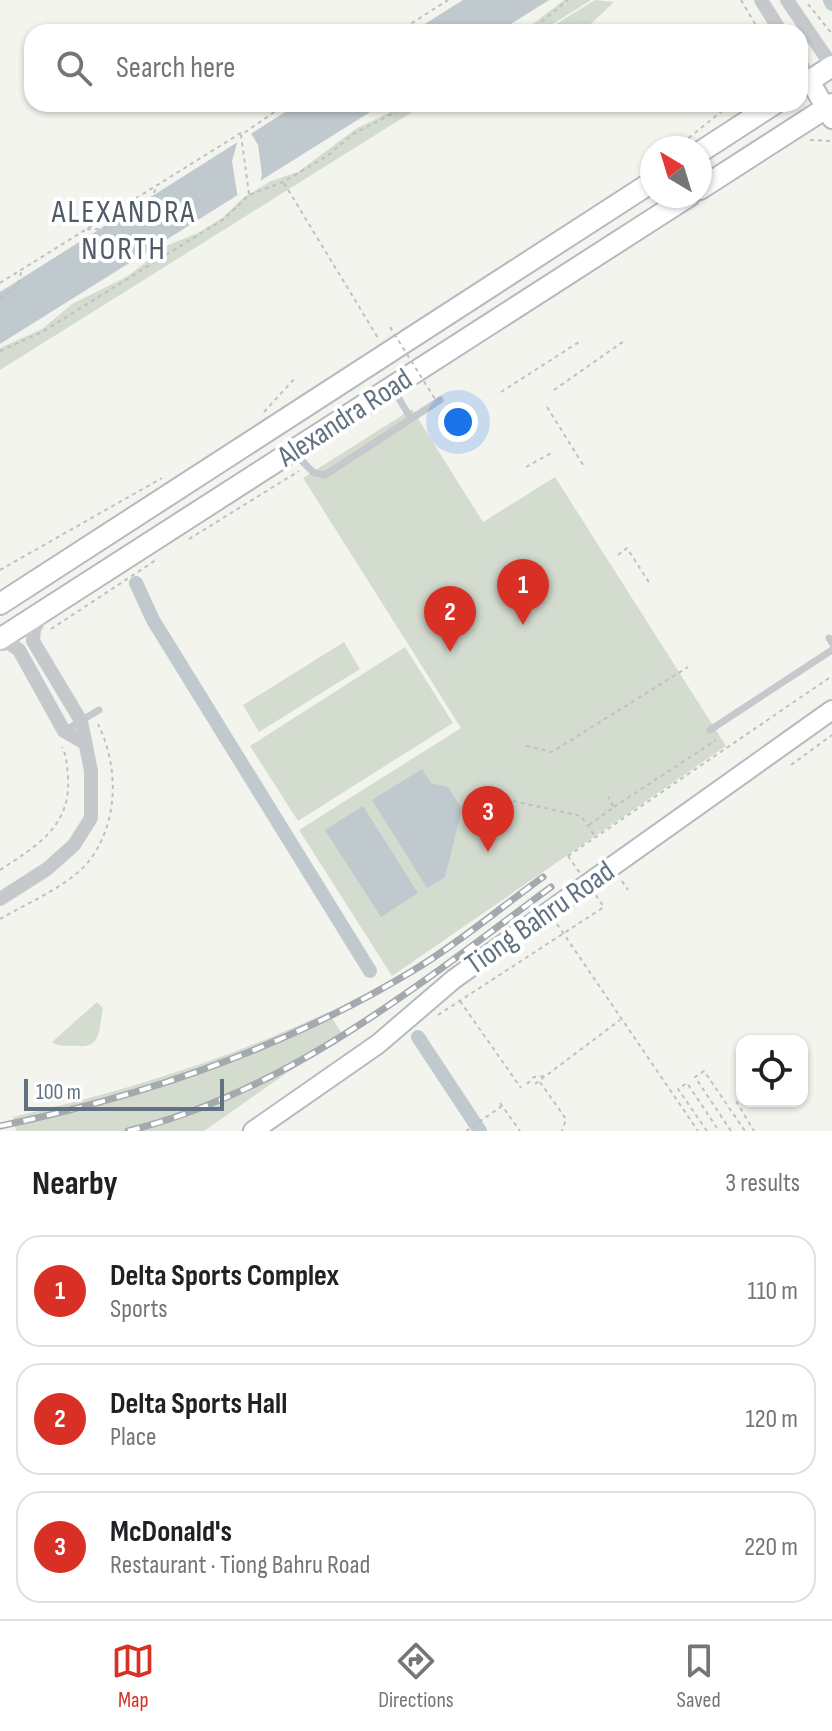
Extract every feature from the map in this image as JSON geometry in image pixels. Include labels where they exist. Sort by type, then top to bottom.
[{"type":"main road","points":[[808,75],[832,66]]},
{"type":"main road","points":[[712,182],[827,115],[808,85]]},
{"type":"main road","points":[[712,144],[762,112]]},
{"type":"main road","name":"Alexandra Road","points":[[0,604],[640,190]]},
{"type":"main road","name":"Alexandra Road","points":[[0,641],[96,577],[299,459],[392,387],[670,208]]},
{"type":"main road","points":[[82,551],[92,549],[103,553],[106,563],[96,577]]},
{"type":"main road","name":"Tiong Bahru Road","points":[[253,1131],[378,1044],[454,979],[832,710]]},
{"type":"street","points":[[761,0],[776,24]]},
{"type":"street","points":[[787,0],[803,24]]},
{"type":"street","points":[[808,31],[832,66]]},
{"type":"street","points":[[0,899],[47,869],[74,845],[91,818],[91,771],[81,721],[33,641],[34,629],[44,611]]},
{"type":"street","points":[[0,641],[19,650],[62,737],[83,742]]},
{"type":"lane","points":[[392,387],[411,419]]},
{"type":"lane","points":[[299,459],[319,476],[325,475],[438,399]]},
{"type":"lane","points":[[710,730],[832,650]]},
{"type":"lane","points":[[776,674],[782,683]]},
{"type":"lane","points":[[62,737],[99,710]]},
{"type":"path","points":[[410,24],[448,0]]},
{"type":"path","points":[[539,24],[568,0]]},
{"type":"path","points":[[741,0],[755,24]]},
{"type":"path","points":[[805,0],[832,34]]},
{"type":"path","points":[[0,283],[274,112]]},
{"type":"path","points":[[0,351],[42,332],[224,219],[249,195],[283,182],[327,156],[353,134],[396,112]]},
{"type":"path","points":[[691,136],[721,112]]},
{"type":"path","points":[[818,139],[827,115]]},
{"type":"path","points":[[244,131],[241,135],[249,195]]},
{"type":"path","points":[[283,182],[381,342]]},
{"type":"path","points":[[86,229],[101,231],[132,216],[152,199],[156,186]]},
{"type":"path","points":[[0,299],[18,285],[22,269]]},
{"type":"path","points":[[390,327],[438,399]]},
{"type":"path","points":[[501,392],[582,340]]},
{"type":"path","points":[[554,390],[624,341]]},
{"type":"path","points":[[547,407],[585,468]]},
{"type":"path","points":[[526,467],[553,452]]},
{"type":"path","points":[[188,539],[299,459]]},
{"type":"path","points":[[0,570],[163,477]]},
{"type":"path","points":[[618,555],[627,548],[650,584]]},
{"type":"path","points":[[41,636],[163,555]]},
{"type":"path","points":[[526,746],[552,752],[688,667]]},
{"type":"path","points":[[582,922],[604,907],[568,856],[832,676]]},
{"type":"path","points":[[588,826],[716,741],[710,730]]},
{"type":"path","points":[[791,765],[832,735]]},
{"type":"path","points":[[0,870],[46,839],[61,820],[68,782],[62,737]]},
{"type":"path","points":[[608,797],[614,807]]},
{"type":"path","points":[[513,801],[581,816],[595,836]]},
{"type":"path","points":[[549,913],[698,1131]]},
{"type":"path","points":[[460,1001],[521,1088]]},
{"type":"path","points":[[535,1084],[621,1019]]},
{"type":"path","points":[[731,1131],[695,1077],[704,1071],[745,1131]]},
{"type":"path","points":[[527,1084],[534,1077],[547,1075]]},
{"type":"path","points":[[539,1081],[566,1119],[562,1131]]},
{"type":"path","points":[[707,1131],[678,1089],[687,1083],[719,1131]]},
{"type":"path","points":[[466,1131],[501,1104],[520,1131]]},
{"type":"path","points":[[740,1107],[754,1131]]},
{"type":"shaded area","points":[[463,0],[549,0],[511,24],[425,24]]},
{"type":"shaded area","points":[[564,0],[591,0],[553,24],[532,24]]},
{"type":"shaded area","points":[[595,0],[614,2],[591,24],[556,24]]},
{"type":"shaded area","points":[[285,112],[370,112],[0,344],[0,292]]},
{"type":"shaded area","points":[[390,112],[412,112],[0,370],[0,348],[42,329],[72,304],[128,276],[168,245],[198,233],[222,218],[244,197],[271,181],[298,172],[357,128]]},
{"type":"shaded area","points":[[412,409],[483,522],[555,477],[726,746],[392,976],[299,830],[461,728],[303,478]]},
{"type":"shaded area","points":[[344,642],[360,669],[259,732],[243,705]]},
{"type":"shaded area","points":[[405,647],[453,723],[298,821],[250,746]]},
{"type":"shaded area","points":[[422,769],[431,783],[448,787],[462,809],[445,877],[427,888],[372,800]]},
{"type":"shaded area","points":[[363,806],[418,893],[381,917],[325,830]]},
{"type":"shaded area","points":[[97,1002],[103,1008],[98,1035],[91,1044],[65,1046],[52,1042]]},
{"type":"shaded area","points":[[328,1012],[345,1038],[288,1072],[204,1131],[16,1131],[13,1117],[174,1073]]},
{"type":"pier","points":[[249,130],[258,145],[262,174],[259,187],[238,199],[232,161],[239,136]]},
{"type":"waterway","points":[[830,0],[832,4]]},
{"type":"waterway","points":[[136,583],[153,620],[370,971]]},
{"type":"waterway","points":[[418,1037],[480,1131]]},
{"type":"railway","points":[[0,1126],[161,1084],[214,1066],[316,1023],[431,960],[543,877]]},
{"type":"railway","points":[[128,1131],[187,1113],[244,1090],[298,1062],[402,996],[551,887]]},
{"type":"place","name":"Delta Sports Complex","points":[[523,625]]},
{"type":"place","name":"Delta Sports Hall","points":[[450,652]]},
{"type":"place","name":"McDonald's","points":[[488,852]]},
{"type":"district","name":"ALEXANDRA NORTH","points":[[124,230]]}]
